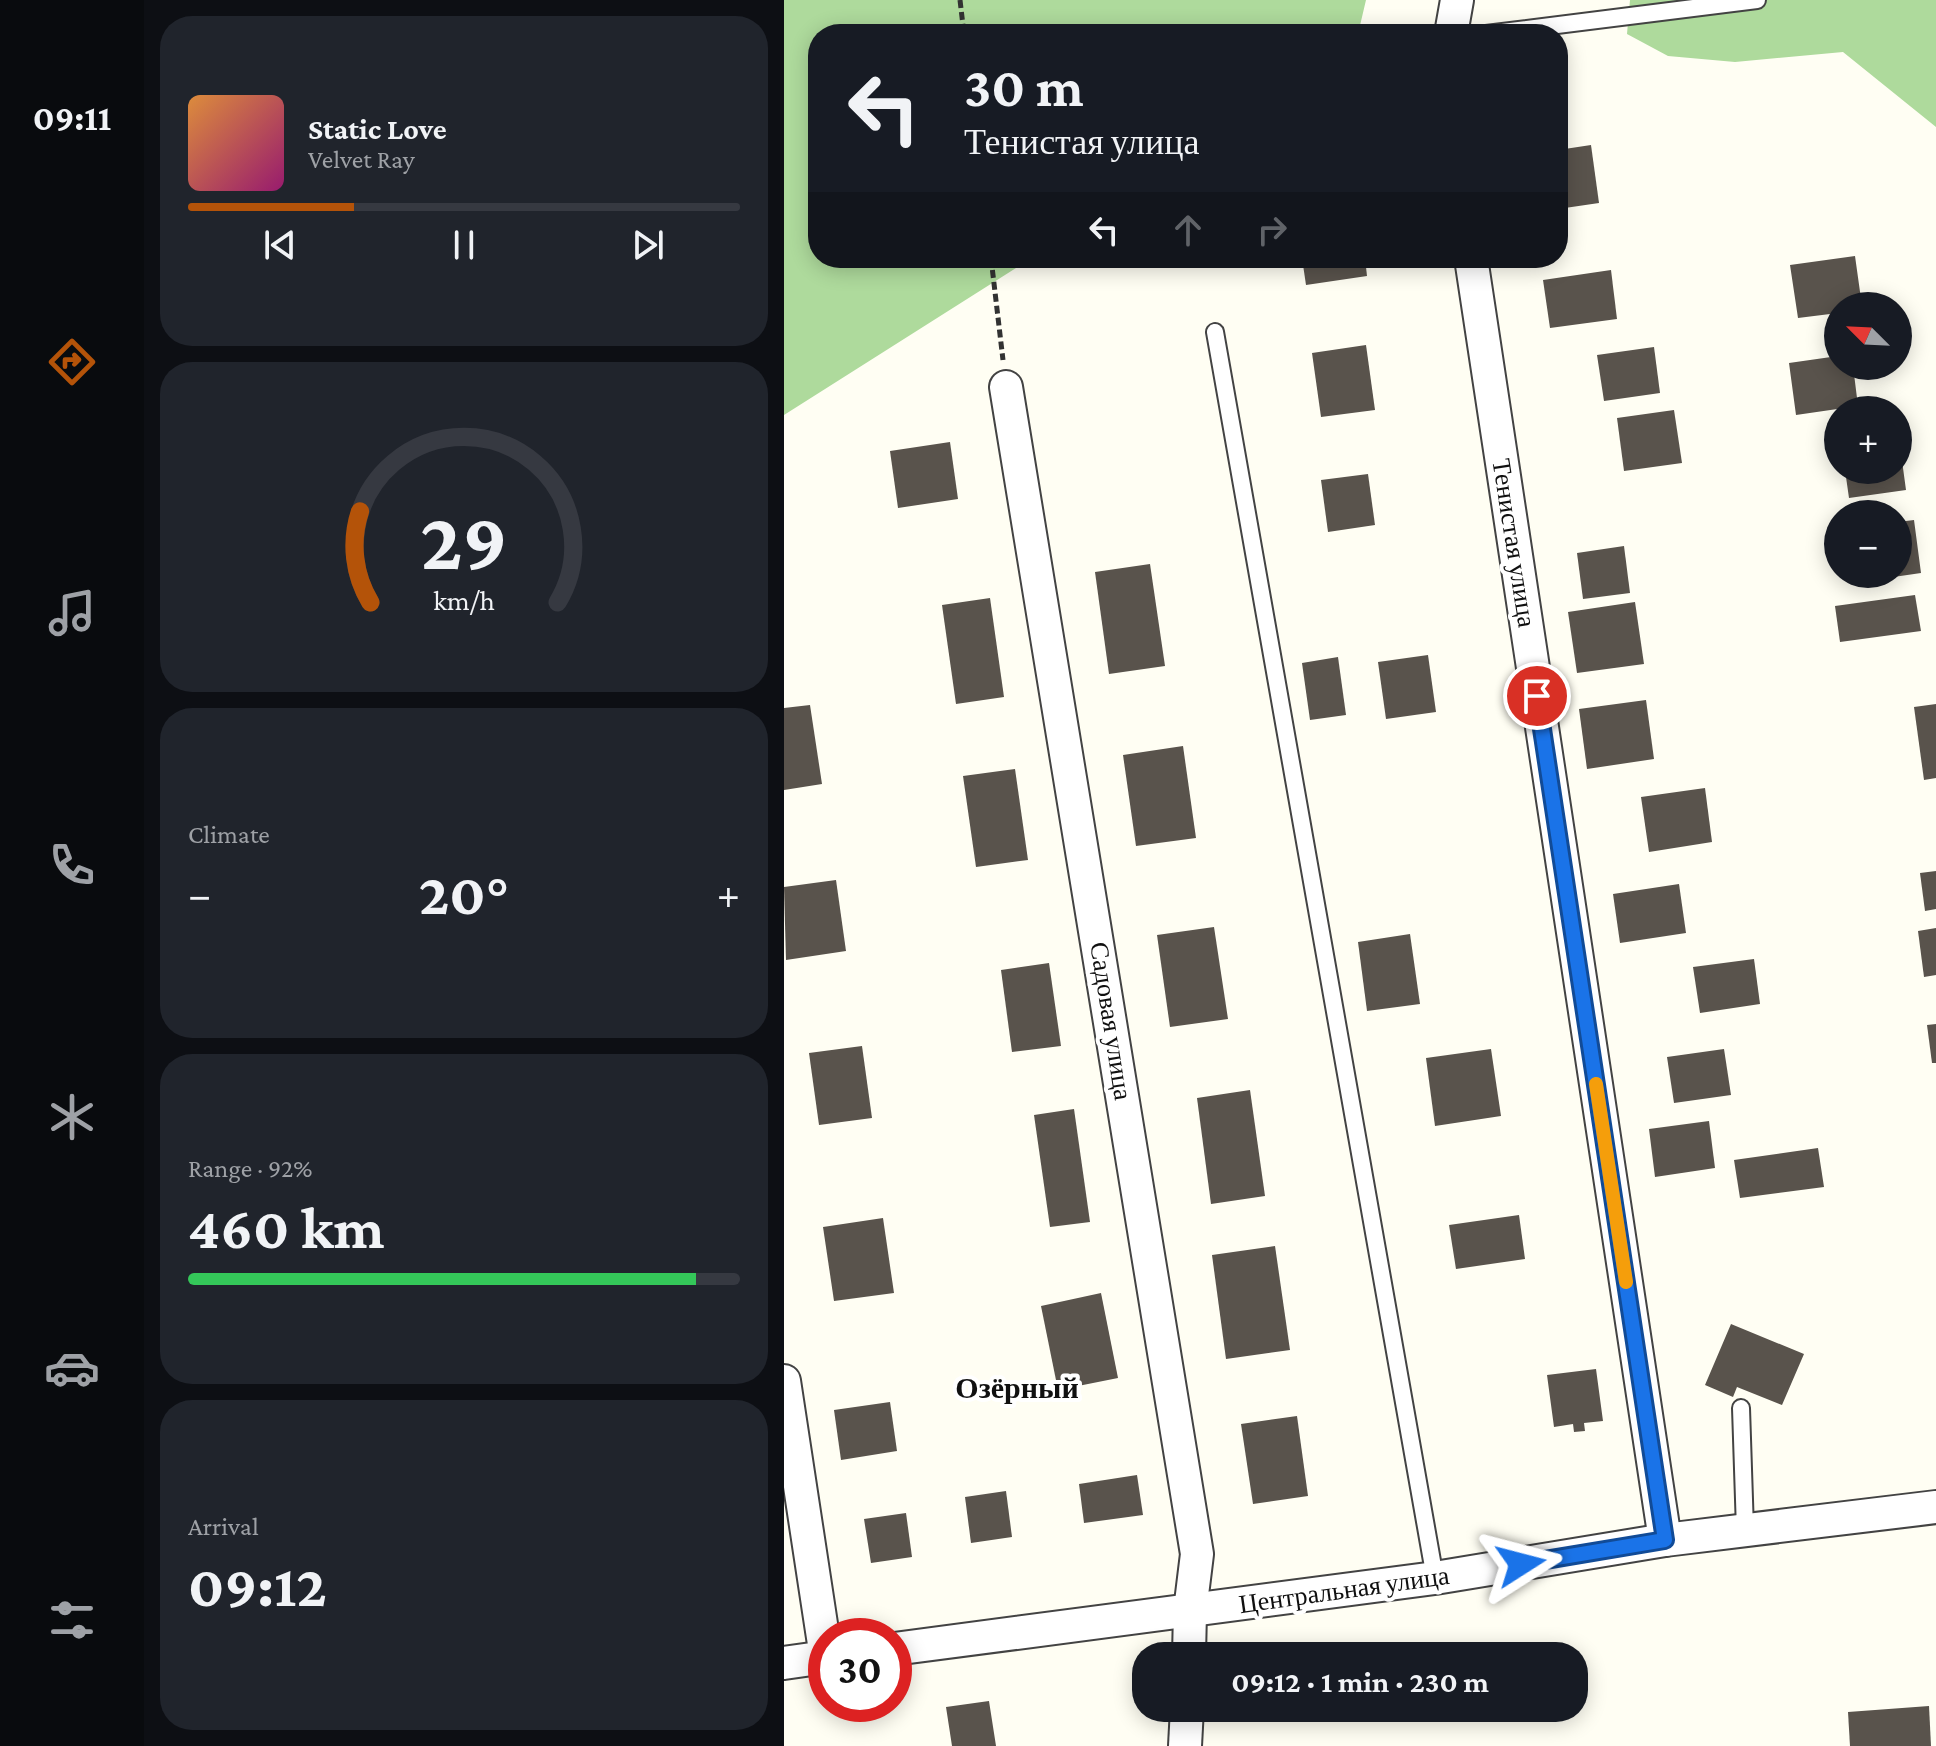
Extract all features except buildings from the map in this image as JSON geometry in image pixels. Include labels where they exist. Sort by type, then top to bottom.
[{"type":"street","points":[[1453,24],[1457,0]]},
{"type":"street","name":"Тенистая улица","points":[[1473,268],[1665,1540]]},
{"type":"street","name":"Садовая улица","points":[[1006,387],[1195,1539],[1197,1554],[1189,1642]]},
{"type":"street","points":[[784,1381],[820,1618]]},
{"type":"street","name":"Центральная улица","points":[[912,1647],[1435,1578],[1665,1540],[1936,1507]]},
{"type":"street","points":[[784,1663],[808,1660]]},
{"type":"street","points":[[1185,1746],[1186,1722]]},
{"type":"lane","points":[[1566,24],[1757,0]]},
{"type":"lane","points":[[1215,332],[1435,1578]]},
{"type":"lane","points":[[1741,1408],[1745,1530]]},
{"type":"path","points":[[960,0],[963,24]]},
{"type":"path","points":[[992,268],[1006,387]]},
{"type":"green space","points":[[784,0],[1366,0],[1360,24],[808,24],[808,268],[1016,268],[784,415]]},
{"type":"green space","points":[[1630,0],[1936,0],[1936,127],[1843,52],[1735,62],[1668,56],[1627,34]]},
{"type":"slow traffic","points":[[1596,1084],[1626,1282]]},
{"type":"district","name":"Озёрный","points":[[1017,1387]]},
{"type":"route","points":[[1521,1564],[1665,1540],[1537,696]]}]
